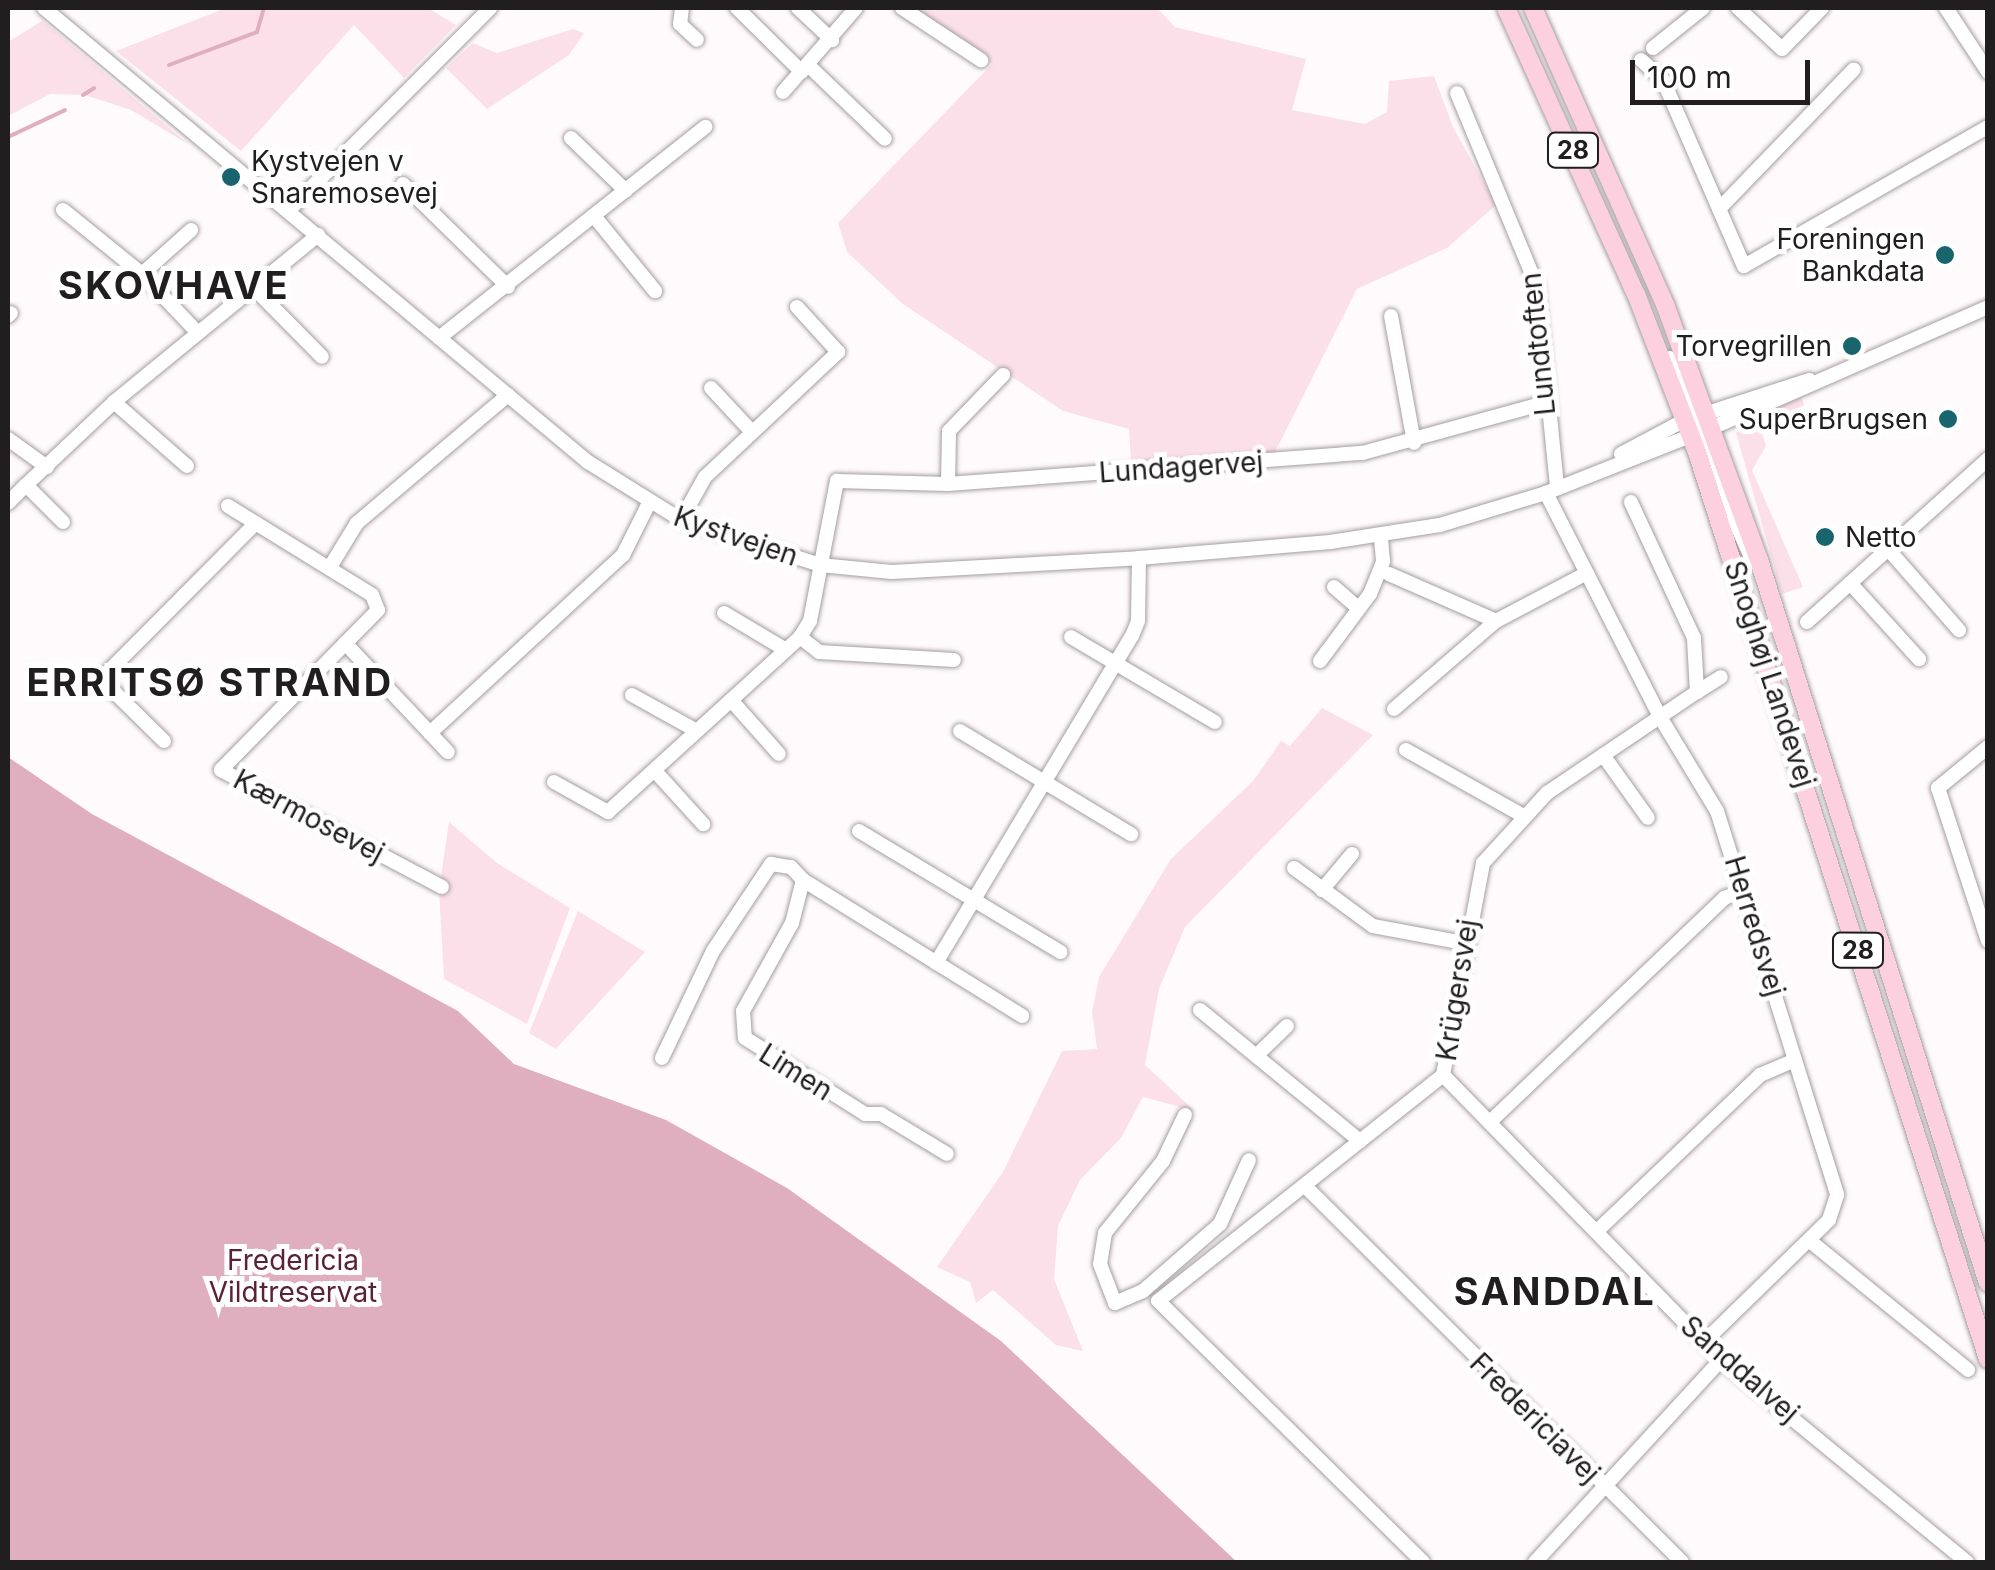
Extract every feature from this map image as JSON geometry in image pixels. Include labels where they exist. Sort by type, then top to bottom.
[{"type":"main road","name":"Snoghøj Landevej","points":[[1506,8],[1767,584],[1988,1283]]},
{"type":"main road","name":"Snoghøj Landevej","points":[[1533,8],[1604,159],[1697,424],[1764,653],[1988,1359]]},
{"type":"street","name":"Kystvejen","points":[[44,8],[508,396],[648,502],[680,520],[820,565],[892,572],[1139,558],[1381,536],[1552,490],[1697,424],[1988,307]]},
{"type":"street","points":[[289,210],[490,8]]},
{"type":"street","points":[[682,8],[680,24],[697,40]]},
{"type":"street","points":[[737,8],[886,139]]},
{"type":"street","points":[[798,8],[832,40]]},
{"type":"street","points":[[783,92],[856,8]]},
{"type":"street","points":[[902,8],[982,60]]},
{"type":"street","points":[[1653,48],[1703,8]]},
{"type":"street","points":[[1738,8],[1782,49],[1822,8]]},
{"type":"street","points":[[1946,8],[1988,72]]},
{"type":"street","points":[[1641,60],[1663,80],[1744,266],[1988,126]]},
{"type":"street","points":[[1718,209],[1854,69]]},
{"type":"street","name":"Lundtoften","points":[[1457,94],[1537,286],[1552,490]]},
{"type":"street","points":[[439,338],[508,287],[705,126]]},
{"type":"street","points":[[571,138],[626,191]]},
{"type":"street","points":[[404,184],[508,287]]},
{"type":"street","points":[[62,210],[142,274],[197,332]]},
{"type":"street","points":[[594,216],[655,291]]},
{"type":"street","points":[[142,274],[191,230]]},
{"type":"street","points":[[8,503],[114,402],[318,236]]},
{"type":"street","points":[[254,287],[322,357]]},
{"type":"street","points":[[680,520],[704,477],[838,352],[796,307]]},
{"type":"street","points":[[1390,316],[1414,443]]},
{"type":"street","points":[[948,484],[950,431],[1003,375]]},
{"type":"street","points":[[711,388],[752,432]]},
{"type":"street","points":[[228,506],[330,567],[357,523],[508,396]]},
{"type":"street","points":[[114,402],[187,466]]},
{"type":"street","name":"Lundagervej","points":[[820,565],[837,481],[948,484],[1363,453],[1414,443],[1544,403]]},
{"type":"street","points":[[8,439],[47,467]]},
{"type":"street","points":[[1807,622],[1988,459]]},
{"type":"street","points":[[26,485],[63,522]]},
{"type":"street","name":"Herredsvej","points":[[1552,490],[1586,574],[1660,717],[1717,811],[1837,1194],[1829,1220],[1704,1342]]},
{"type":"street","points":[[430,733],[623,555],[648,502]]},
{"type":"street","points":[[1632,502],[1694,638],[1698,692]]},
{"type":"street","points":[[164,741],[101,680],[256,524]]},
{"type":"street","points":[[1320,661],[1356,620],[1358,608],[1383,561],[1381,536]]},
{"type":"street","points":[[1888,549],[1959,630]]},
{"type":"street","points":[[936,963],[1138,621],[1139,558]]},
{"type":"street","points":[[554,782],[608,812],[800,637],[810,621],[820,565]]},
{"type":"street","name":"Kærmosevej","points":[[330,567],[378,603],[345,643],[221,770],[442,887]]},
{"type":"street","points":[[1389,574],[1496,621]]},
{"type":"street","points":[[1394,709],[1496,621],[1586,574]]},
{"type":"street","points":[[1850,583],[1919,660]]},
{"type":"street","points":[[1334,587],[1358,608]]},
{"type":"street","points":[[724,613],[786,650]]},
{"type":"street","points":[[800,637],[819,652],[954,660]]},
{"type":"street","points":[[1071,637],[1215,722]]},
{"type":"street","points":[[345,643],[448,752]]},
{"type":"street","name":"Krügersvej","points":[[1423,1562],[1158,1301],[1443,1075],[1464,943],[1483,863],[1522,814],[1603,754],[1720,677]]},
{"type":"street","points":[[632,695],[696,731]]},
{"type":"street","points":[[731,700],[779,754]]},
{"type":"street","points":[[960,731],[1131,834]]},
{"type":"street","points":[[1988,747],[1938,788],[1988,941]]},
{"type":"street","points":[[1406,750],[1522,814]]},
{"type":"street","points":[[1603,754],[1648,818]]},
{"type":"street","points":[[655,771],[703,824]]},
{"type":"street","points":[[858,831],[1060,952]]},
{"type":"street","points":[[1322,890],[1352,854]]},
{"type":"street","points":[[662,1058],[714,951],[764,871],[780,863],[1022,1016]]},
{"type":"street","points":[[1294,868],[1395,935],[1464,943]]},
{"type":"street","name":"Limen","points":[[802,880],[792,923],[743,1011],[745,1038],[865,1114],[881,1114],[947,1154]]},
{"type":"street","points":[[1490,1120],[1724,898],[1743,891]]},
{"type":"street","points":[[1200,1010],[1360,1141]]},
{"type":"street","points":[[1256,1056],[1287,1026]]},
{"type":"street","points":[[1597,1231],[1760,1075],[1795,1060]]},
{"type":"street","name":"Sanddalvej","points":[[1443,1075],[1721,1360],[1968,1562]]},
{"type":"street","points":[[1185,1115],[1162,1161],[1104,1233],[1100,1264],[1108,1295],[1123,1304],[1220,1224],[1248,1160]]},
{"type":"street","name":"Fredericiavej","points":[[1306,1186],[1682,1562]]},
{"type":"street","points":[[1220,1224],[1238,1238]]},
{"type":"street","points":[[1810,1241],[1968,1370]]},
{"type":"street","points":[[1535,1562],[1721,1360]]},
{"type":"shaded area","points":[[226,8],[428,8],[456,25],[404,78],[354,25],[241,151],[116,51]]},
{"type":"shaded area","points":[[911,8],[1157,8],[1175,27],[1306,59],[1292,110],[1365,124],[1387,112],[1389,81],[1434,76],[1453,127],[1496,205],[1447,248],[1357,289],[1275,452],[1131,463],[1129,429],[1063,411],[903,304],[847,252],[838,223],[992,64]]},
{"type":"shaded area","points":[[42,21],[188,144],[131,110],[85,95],[50,94],[8,116],[8,42]]},
{"type":"shaded area","points":[[573,29],[584,33],[569,55],[487,109],[446,68],[473,43],[497,53]]},
{"type":"shaded area","points":[[1801,396],[1804,405],[1760,427],[1766,446],[1752,470],[1803,587],[1782,594],[1736,433],[1754,416]]},
{"type":"shaded area","points":[[1322,708],[1373,735],[1185,927],[1159,989],[1145,1065],[1195,1111],[1143,1097],[1121,1138],[1080,1180],[1058,1226],[1054,1279],[1083,1351],[1056,1345],[993,1290],[976,1303],[970,1282],[937,1267],[1003,1172],[1062,1051],[1097,1049],[1092,1012],[1099,977],[1171,859],[1254,780],[1281,741],[1290,746]]},
{"type":"shaded area","name":"Fredericia Vildtreservat","points":[[8,757],[92,814],[458,1011],[514,1064],[666,1120],[787,1188],[1001,1341],[1237,1562],[8,1562]]},
{"type":"shaded area","points":[[449,822],[497,863],[570,908],[527,1024],[444,979],[439,890]]},
{"type":"shaded area","points":[[578,911],[645,952],[556,1049],[529,1033]]},
{"type":"waterway","points":[[169,65],[257,32],[264,8]]},
{"type":"waterway","points":[[83,95],[94,88]]},
{"type":"waterway","points":[[8,137],[65,110]]},
{"type":"place","name":"Kystvejen v Snaremosevej","points":[[231,177]]},
{"type":"place","name":"Foreningen Bankdata","points":[[1945,255]]},
{"type":"place","name":"Torvegrillen","points":[[1852,346]]},
{"type":"place","name":"SuperBrugsen","points":[[1948,419]]},
{"type":"place","name":"Netto","points":[[1825,537]]},
{"type":"district","name":"SKOVHAVE","points":[[174,286]]},
{"type":"district","name":"ERRITSØ STRAND","points":[[210,683]]},
{"type":"district","name":"SANDDAL","points":[[1555,1292]]}]
